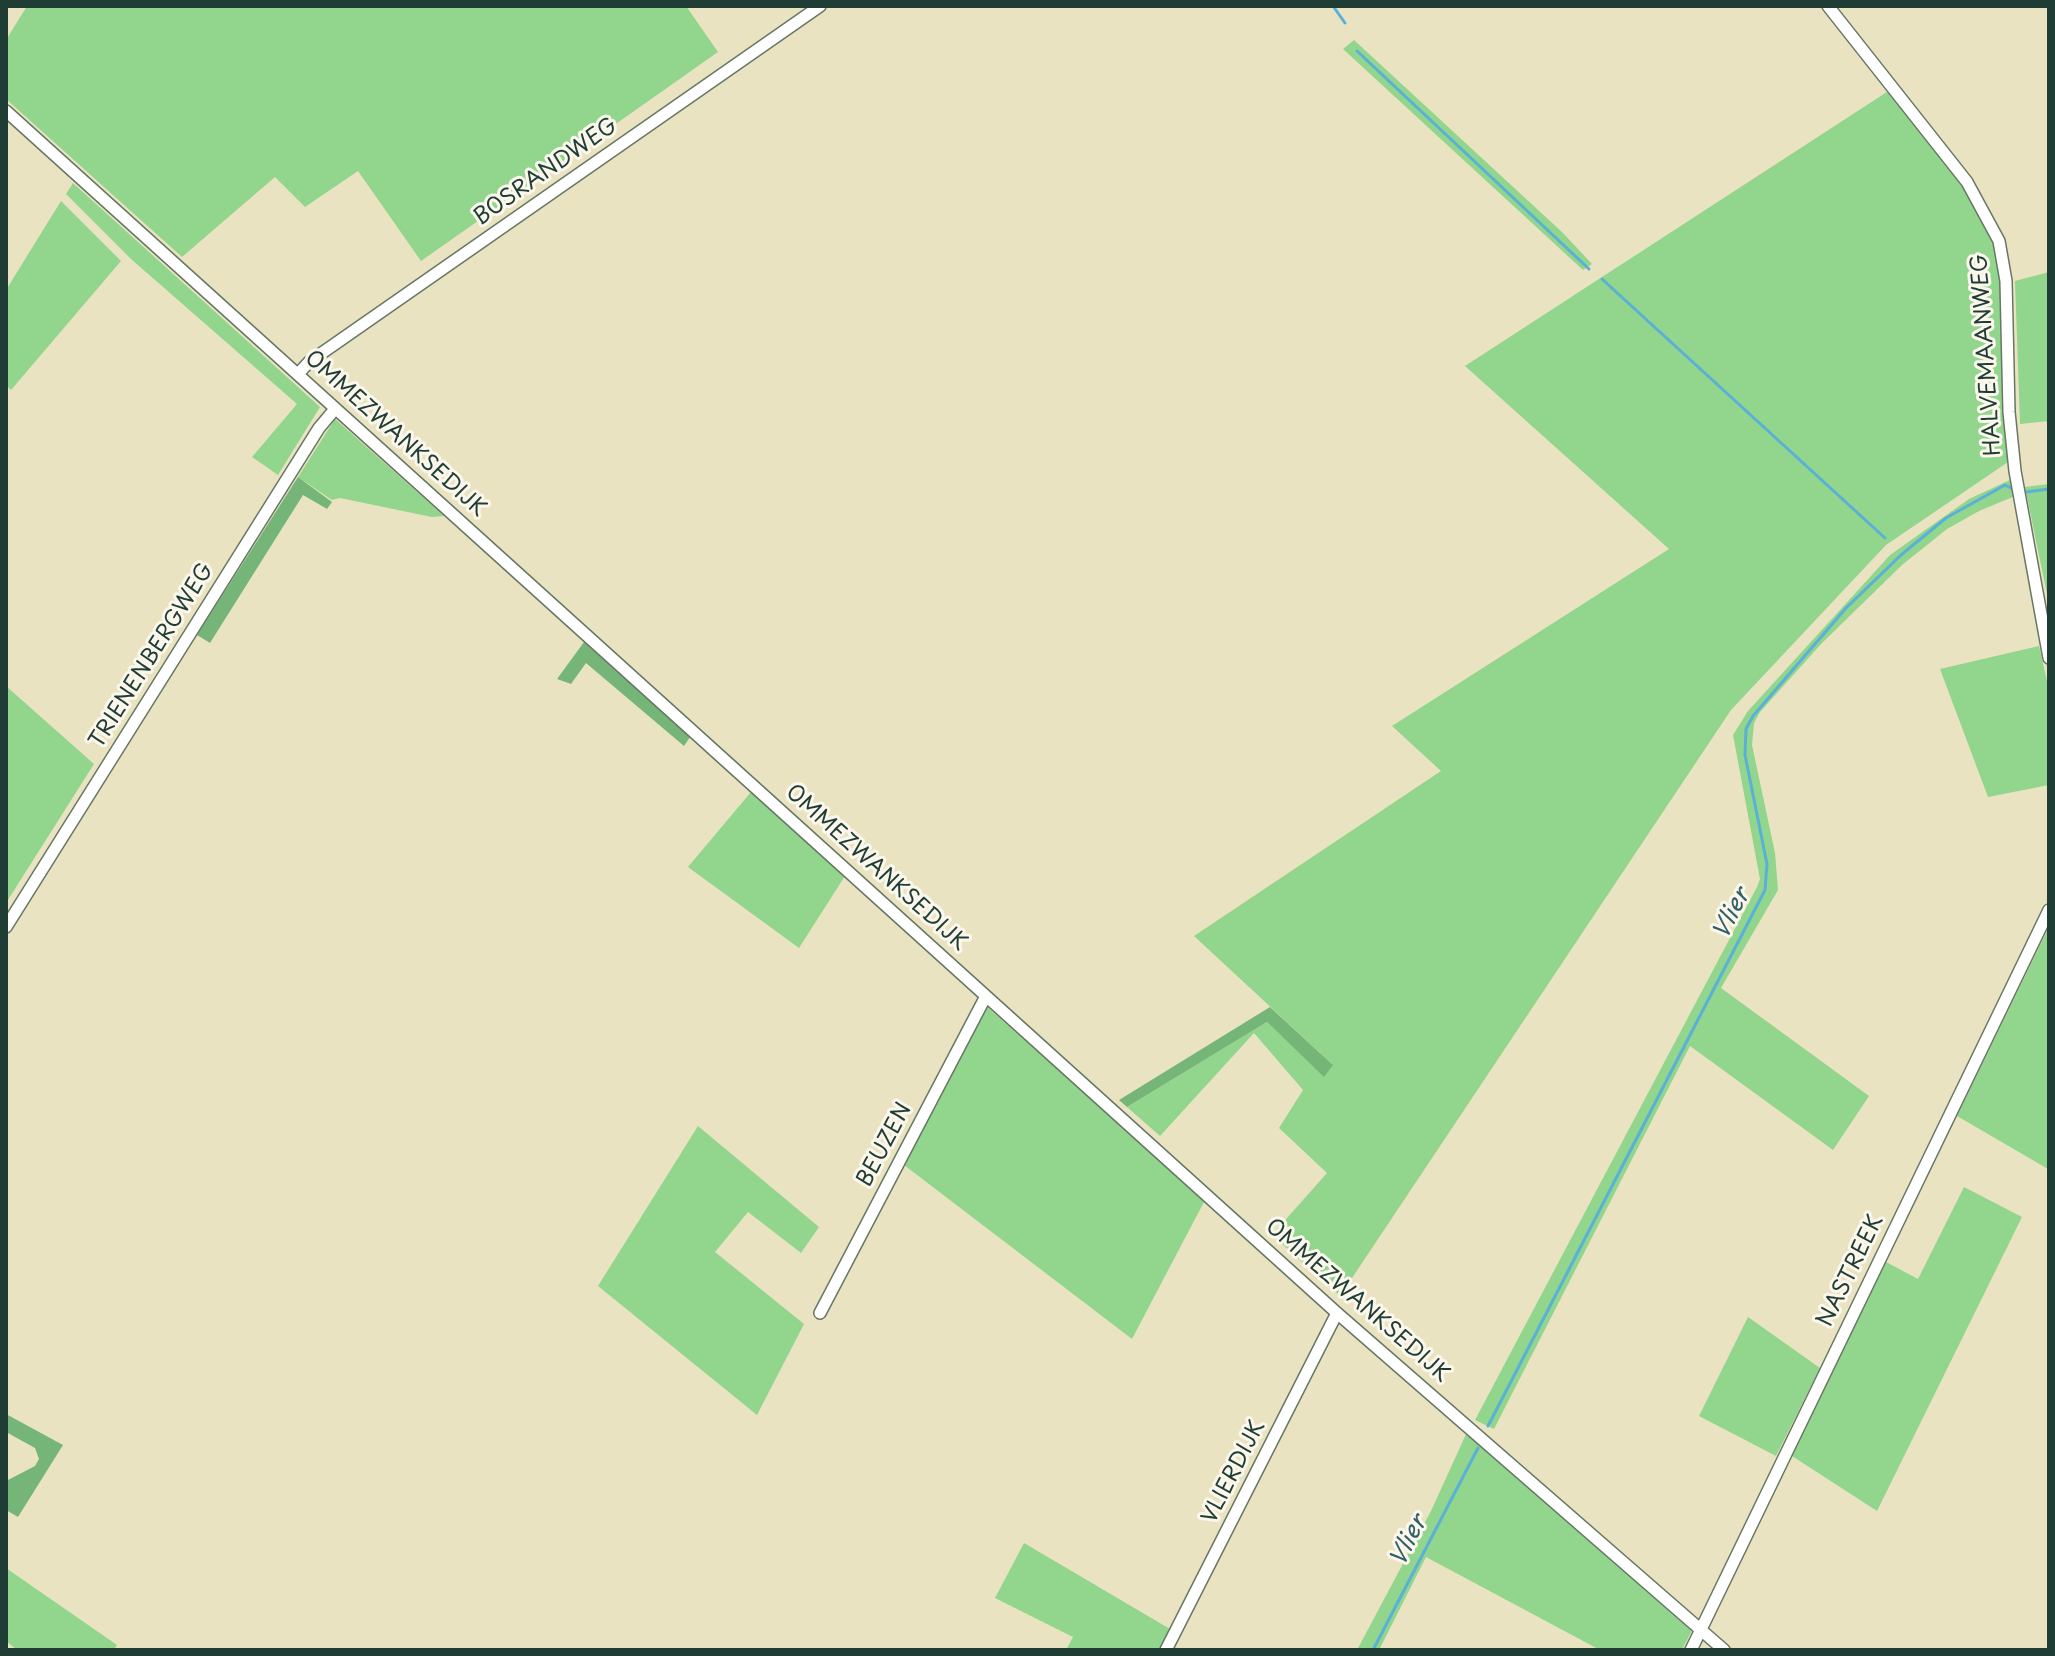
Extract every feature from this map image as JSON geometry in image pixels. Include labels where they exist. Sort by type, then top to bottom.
[{"type":"street","name":"BOSRANDWEG","points":[[298,374],[309,362],[820,6]]},
{"type":"street","name":"HALVEMAANWEG","points":[[1828,6],[1967,182],[1999,241],[2006,281],[2009,412],[2015,471],[2049,658]]},
{"type":"street","name":"OMMEZWANKSEDIJK","points":[[6,111],[575,621],[1337,1313],[1724,1650]]},
{"type":"street","name":"TRIENENBERGWEG","points":[[6,927],[319,428],[335,409]]},
{"type":"street","name":"NASTREEK","points":[[1691,1650],[2049,910]]},
{"type":"street","name":"BEUZEN","points":[[820,1313],[986,996]]},
{"type":"street","name":"VLIERDIJK","points":[[1166,1650],[1337,1313]]},
{"type":"green space","points":[[27,6],[686,6],[718,52],[421,261],[358,171],[305,207],[275,177],[182,257],[6,99],[6,40]]},
{"type":"green space","points":[[1354,40],[1563,233],[1592,264],[1583,270],[1343,49]]},
{"type":"green space","points":[[1890,90],[1963,184],[2000,245],[2011,460],[1886,545],[1731,710],[1340,1296],[1272,1235],[1327,1173],[1279,1128],[1303,1090],[1254,1033],[1160,1136],[1127,1107],[1267,1022],[1324,1076],[1332,1064],[1194,936],[1441,771],[1392,726],[1669,549],[1465,366]]},
{"type":"green space","points":[[73,183],[320,407],[278,475],[252,457],[297,404],[131,259],[66,194]]},
{"type":"green space","points":[[61,201],[121,261],[11,390],[6,385],[6,290]]},
{"type":"green space","points":[[2049,272],[2049,421],[2020,424],[2015,281]]},
{"type":"green space","points":[[335,419],[444,516],[432,517],[340,498],[332,500],[298,477]]},
{"type":"green space","points":[[298,477],[332,502],[327,509],[303,495],[210,643],[197,635]]},
{"type":"green space","points":[[2012,479],[2015,496],[1947,529],[1902,565],[1822,643],[1760,712],[1754,723],[1752,745],[1775,853],[1778,890],[1721,988],[1869,1096],[1833,1150],[1690,1046],[1494,1429],[1475,1420],[1757,887],[1760,879],[1733,735],[1748,711],[1890,555],[1969,499]]},
{"type":"green space","points":[[2049,484],[2049,604],[2025,487]]},
{"type":"green space","points":[[584,642],[690,737],[684,746],[586,663],[571,684],[557,679]]},
{"type":"green space","points":[[2039,646],[2049,690],[2049,785],[1988,797],[1940,669]]},
{"type":"green space","points":[[6,686],[94,764],[6,903]]},
{"type":"green space","points":[[751,792],[845,876],[799,948],[688,867]]},
{"type":"green space","points":[[2049,927],[2049,1166],[2048,1169],[1957,1116]]},
{"type":"green space","points":[[987,1007],[1205,1200],[1132,1339],[904,1165]]},
{"type":"green space","points":[[1270,1007],[1333,1065],[1324,1077],[1267,1022],[1127,1107],[1119,1100]]},
{"type":"green space","points":[[698,1126],[819,1227],[801,1253],[748,1212],[715,1252],[804,1324],[757,1415],[598,1286]]},
{"type":"green space","points":[[1964,1187],[2022,1217],[1877,1511],[1792,1456],[1886,1262],[1918,1279]]},
{"type":"green space","points":[[1748,1317],[1820,1368],[1776,1456],[1699,1416]]},
{"type":"green space","points":[[6,1414],[63,1445],[18,1517],[6,1510],[6,1481],[35,1466],[39,1459],[35,1448],[6,1432]]},
{"type":"green space","points":[[1467,1432],[1692,1630],[1682,1650],[1600,1650],[1426,1557],[1379,1650],[1357,1650],[1431,1511]]},
{"type":"green space","points":[[1024,1543],[1170,1629],[1159,1650],[1066,1650],[1073,1637],[995,1598]]},
{"type":"green space","points":[[6,1568],[117,1645],[114,1650],[17,1650],[6,1641]]},
{"type":"waterway","points":[[1333,6],[1345,23]]},
{"type":"waterway","points":[[1357,51],[1589,269]]},
{"type":"waterway","points":[[1602,279],[1885,538]]},
{"type":"waterway","name":"Vlier","points":[[1488,1426],[1765,890],[1767,864],[1745,755],[1746,729],[1753,716],[1846,608],[1901,555],[1946,518],[2005,485],[2013,489]]},
{"type":"waterway","name":"Vlier","points":[[2026,492],[2049,489]]},
{"type":"waterway","name":"Vlier","points":[[1373,1650],[1478,1448]]}]
